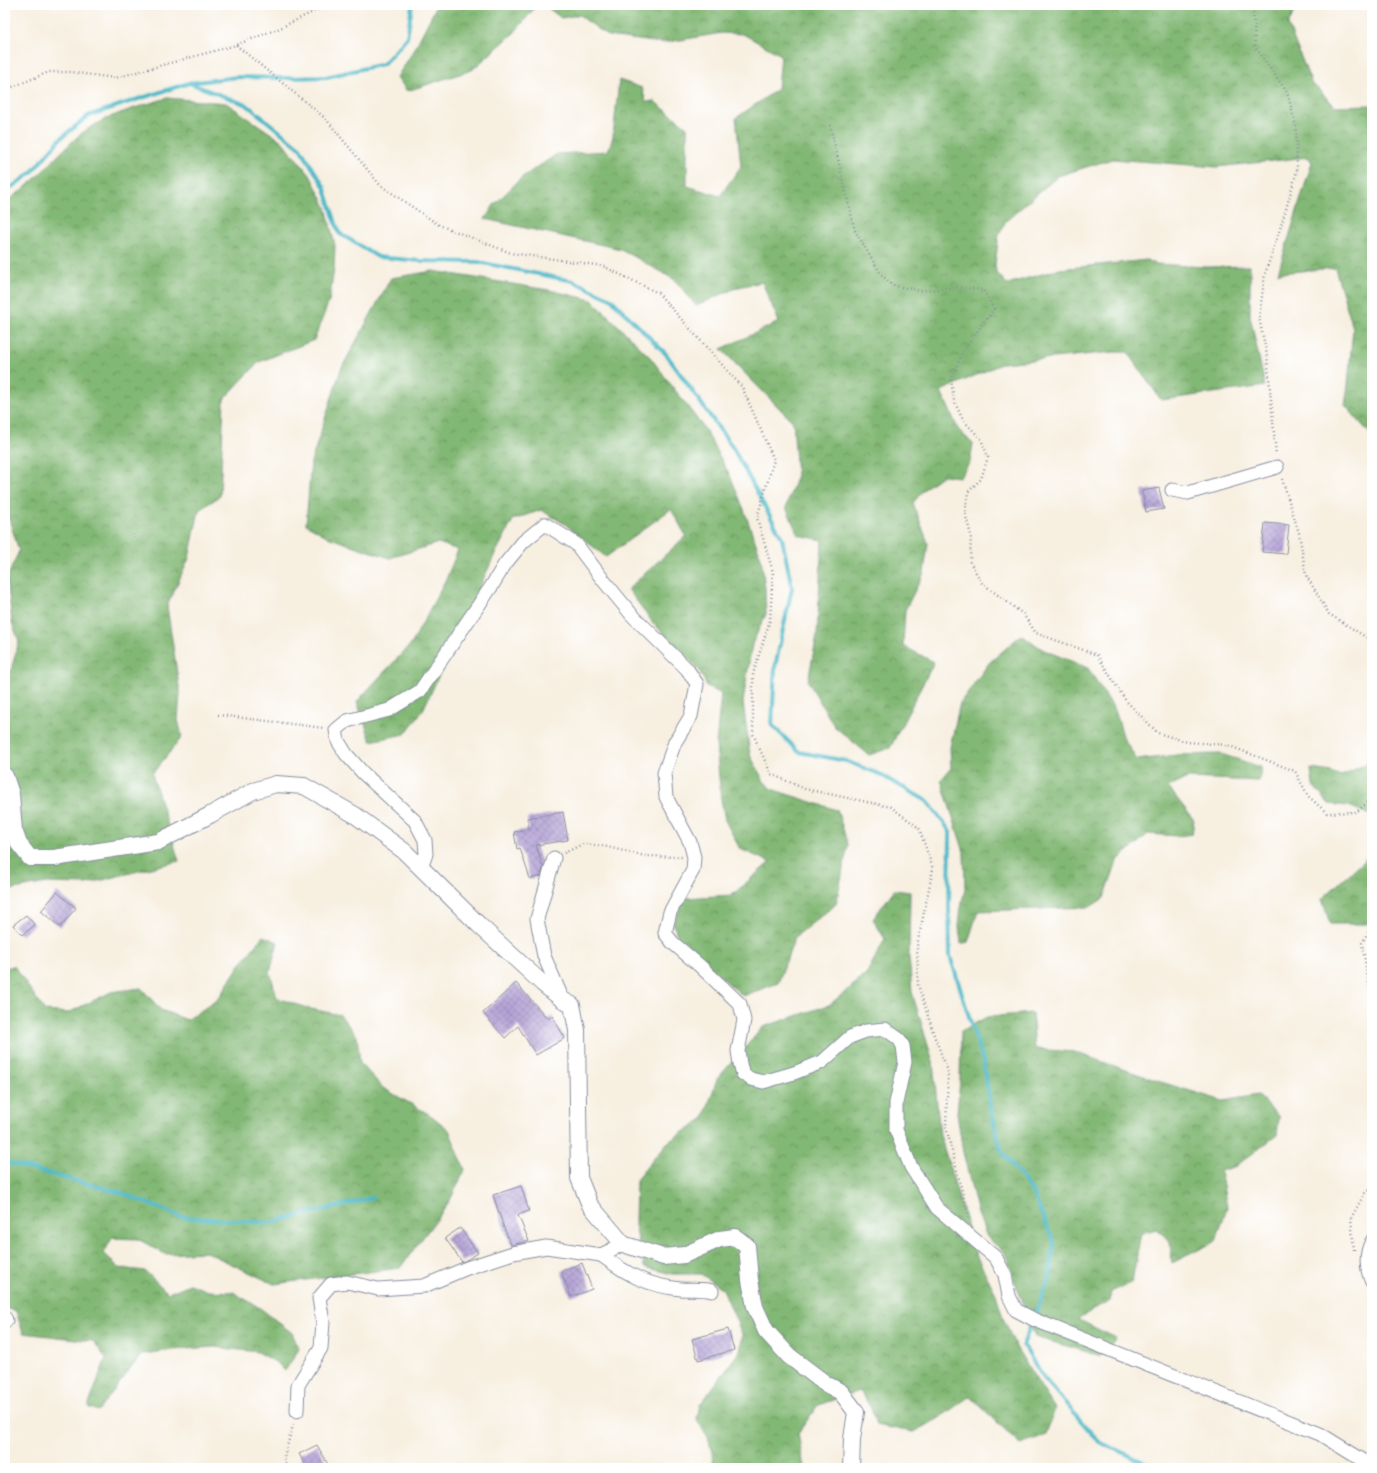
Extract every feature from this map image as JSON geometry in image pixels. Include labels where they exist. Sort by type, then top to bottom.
[{"type":"street","points":[[1172,490],[1188,493],[1277,467]]},
{"type":"street","points":[[420,868],[426,854],[425,840],[415,821],[346,754],[338,741],[336,730],[347,721],[389,710],[420,691],[505,564],[523,542],[545,524],[576,544],[632,615],[687,669],[697,684],[691,716],[675,742],[664,772],[666,797],[690,842],[694,857],[692,870],[670,912],[665,933],[673,943],[740,1004],[744,1020],[738,1051],[743,1074],[751,1079],[764,1082],[794,1073],[822,1062],[850,1038],[866,1031],[885,1029],[899,1039],[903,1046],[905,1062],[896,1103],[896,1130],[911,1167],[937,1208],[996,1258],[1005,1275],[1009,1296],[1016,1310],[1035,1320],[1320,1434],[1372,1466]]},
{"type":"street","points":[[5,776],[12,794],[14,830],[19,844],[30,858],[54,858],[158,842],[253,791],[276,784],[304,786],[355,815],[404,851],[479,925],[543,984],[572,1006],[577,1030],[579,1178],[590,1205],[623,1244],[663,1257],[684,1255],[720,1239],[735,1237],[747,1246],[750,1280],[755,1307],[766,1331],[789,1356],[826,1384],[842,1392],[856,1412],[852,1439],[851,1468]]},
{"type":"street","points":[[554,858],[537,919],[544,956],[563,1000]]},
{"type":"street","points":[[1372,1241],[1368,1249],[1368,1272],[1372,1282]]},
{"type":"street","points":[[601,1255],[623,1244]]},
{"type":"street","points":[[297,1411],[298,1385],[321,1348],[323,1322],[319,1298],[331,1284],[347,1282],[378,1289],[424,1286],[467,1268],[513,1253],[546,1248],[601,1255],[624,1272],[648,1284],[680,1289],[712,1291]]},
{"type":"street","points":[[5,1318],[5,1322]]},
{"type":"path","points":[[5,90],[49,72],[72,72],[115,78],[236,45],[280,28],[327,5]]},
{"type":"path","points":[[1253,5],[1254,47],[1287,92],[1296,126],[1297,171],[1265,274],[1259,318],[1266,355],[1277,467],[1299,533],[1306,575],[1329,614],[1372,641]]},
{"type":"path","points":[[236,45],[325,118],[380,185],[439,225],[511,253],[604,266],[658,292],[742,387],[774,460],[757,518],[773,572],[770,620],[753,674],[753,734],[771,774],[805,789],[891,807],[919,828],[933,869],[917,946],[918,985],[935,1038],[948,1071],[946,1127],[974,1239]]},
{"type":"path","points":[[830,125],[855,231],[881,274],[892,286],[920,291],[955,287],[983,290],[994,309],[964,349],[951,378],[954,401],[963,420],[981,439],[988,457],[981,479],[968,492],[964,513],[971,535],[970,562],[982,583],[1023,614],[1036,633],[1097,655],[1126,700],[1158,733],[1187,742],[1227,744],[1295,771],[1308,796],[1327,813],[1356,812],[1372,799]]},
{"type":"path","points":[[218,715],[336,730]]},
{"type":"path","points":[[554,858],[582,844],[603,846],[645,856],[694,857]]},
{"type":"path","points":[[1372,925],[1362,943],[1372,1003]]},
{"type":"path","points":[[286,1468],[284,1458],[297,1411]]},
{"type":"green space","points":[[437,5],[537,5],[514,33],[472,70],[407,91],[397,77],[414,50]]},
{"type":"green space","points":[[544,5],[1297,5],[1288,25],[1311,82],[1335,106],[1372,105],[1372,436],[1345,405],[1353,328],[1335,268],[1278,273],[1312,162],[1308,157],[1217,167],[1112,159],[1058,176],[1006,221],[999,234],[995,264],[996,272],[1007,284],[1060,269],[1147,260],[1156,264],[1206,267],[1250,266],[1250,316],[1265,386],[1161,400],[1128,352],[1113,352],[1003,363],[941,391],[958,429],[973,444],[970,462],[960,477],[943,475],[925,488],[913,503],[928,543],[924,573],[905,610],[903,646],[934,662],[890,748],[869,755],[834,726],[808,681],[817,635],[822,540],[798,535],[786,507],[797,475],[793,422],[721,349],[779,322],[762,282],[738,287],[696,306],[675,280],[621,249],[485,219],[494,205],[521,178],[557,154],[608,151],[613,137],[619,80],[642,88],[646,102],[654,101],[687,127],[687,186],[720,196],[741,166],[736,118],[778,89],[781,55],[743,34],[722,33],[662,43],[608,36],[579,15],[561,18]]},
{"type":"green space","points":[[167,98],[226,103],[282,141],[310,175],[326,207],[335,246],[334,269],[329,301],[314,340],[259,362],[224,399],[220,496],[199,510],[189,558],[167,606],[180,693],[178,720],[182,737],[152,774],[179,861],[86,884],[46,883],[10,890],[5,896],[5,682],[8,681],[19,641],[12,622],[7,578],[19,551],[5,506],[5,202],[33,181],[85,131],[96,124],[131,109]]},
{"type":"green space","points":[[433,271],[549,290],[592,300],[650,357],[706,431],[732,480],[761,558],[765,588],[766,614],[752,644],[743,702],[750,755],[763,780],[771,789],[837,810],[848,845],[836,904],[795,937],[778,983],[743,996],[679,941],[673,923],[685,898],[732,895],[770,862],[740,849],[725,820],[721,799],[716,744],[721,694],[707,686],[699,670],[653,623],[628,589],[686,536],[671,509],[606,557],[565,524],[541,510],[513,520],[494,556],[423,710],[405,734],[371,741],[357,702],[412,643],[447,577],[458,550],[438,543],[390,558],[330,538],[306,524],[311,462],[341,369],[391,278]]},
{"type":"green space","points":[[1021,635],[1044,650],[1088,668],[1115,710],[1124,739],[1137,760],[1177,755],[1221,754],[1261,767],[1259,781],[1188,778],[1168,787],[1194,820],[1192,834],[1179,836],[1148,834],[1117,861],[1104,898],[1090,907],[978,911],[968,942],[961,944],[959,926],[961,906],[965,889],[964,852],[941,780],[951,768],[950,747],[960,703],[989,663]]},
{"type":"green space","points":[[1372,761],[1372,816],[1349,806],[1329,804],[1313,786],[1311,769],[1331,772],[1341,776]]},
{"type":"green space","points":[[1372,853],[1372,924],[1330,924],[1322,899]]},
{"type":"green space","points":[[894,890],[910,892],[909,957],[912,992],[933,1062],[940,1135],[976,1255],[996,1294],[1003,1318],[1017,1349],[1055,1409],[1046,1435],[1020,1444],[970,1396],[938,1419],[913,1432],[876,1425],[871,1408],[860,1391],[818,1405],[798,1433],[804,1468],[708,1468],[714,1461],[709,1441],[697,1419],[700,1405],[739,1352],[742,1334],[723,1289],[701,1274],[672,1274],[644,1267],[635,1225],[636,1180],[667,1143],[704,1118],[717,1079],[763,1027],[829,1005],[866,975],[885,939],[873,919]]},
{"type":"green space","points":[[263,936],[278,942],[270,972],[277,998],[311,1009],[340,1015],[357,1036],[360,1063],[383,1088],[432,1116],[449,1130],[465,1170],[448,1204],[400,1268],[274,1284],[206,1252],[165,1254],[138,1239],[112,1238],[104,1253],[119,1268],[145,1271],[168,1293],[190,1284],[208,1291],[233,1292],[260,1308],[292,1333],[299,1349],[285,1371],[277,1363],[258,1352],[214,1347],[142,1354],[98,1411],[88,1407],[106,1358],[93,1341],[23,1333],[16,1311],[5,1308],[5,968],[14,966],[45,1011],[68,1013],[111,992],[141,988],[161,1010],[187,1020],[218,999],[239,966]]},
{"type":"green space","points":[[1032,1013],[1035,1049],[1074,1052],[1161,1082],[1223,1101],[1258,1095],[1279,1117],[1277,1135],[1236,1166],[1220,1171],[1227,1207],[1216,1241],[1172,1263],[1170,1241],[1157,1229],[1141,1233],[1132,1282],[1111,1292],[1109,1301],[1077,1319],[1116,1338],[1101,1356],[1035,1337],[1005,1253],[987,1237],[978,1214],[963,1152],[957,1113],[960,1081],[961,1031],[987,1017]]},
{"type":"building","points":[[1159,488],[1164,509],[1146,512],[1142,491]]},
{"type":"building","points":[[1265,523],[1289,525],[1286,554],[1262,552]]},
{"type":"building","points":[[563,812],[568,840],[536,845],[543,867],[541,876],[530,879],[520,848],[517,849],[514,832],[529,829],[527,818]]},
{"type":"building","points":[[57,892],[76,908],[60,927],[41,911]]},
{"type":"building","points":[[26,915],[35,925],[22,935],[13,925]]},
{"type":"building","points":[[516,983],[548,1019],[552,1016],[565,1038],[536,1055],[518,1026],[505,1038],[483,1013]]},
{"type":"building","points":[[521,1186],[529,1211],[518,1215],[529,1241],[511,1245],[493,1195]]},
{"type":"building","points":[[460,1228],[478,1253],[462,1262],[445,1238]]},
{"type":"building","points":[[582,1263],[592,1289],[571,1297],[561,1271]]},
{"type":"building","points":[[728,1329],[734,1350],[698,1360],[692,1339]]},
{"type":"building","points":[[317,1445],[330,1468],[307,1468],[299,1454]]},
{"type":"waterway","points":[[5,192],[31,173],[60,139],[88,116],[129,102],[189,83],[237,77],[326,77],[383,64],[407,38],[412,5]]},
{"type":"waterway","points":[[189,83],[247,105],[300,148],[324,186],[339,233],[378,257],[420,261],[478,262],[573,281],[611,299],[666,354],[733,448],[782,538],[792,588],[775,667],[772,725],[799,752],[846,761],[879,774],[927,801],[950,831],[950,956],[983,1061],[991,1110],[1001,1150],[1032,1191],[1054,1242],[1050,1276],[1023,1345],[1043,1377],[1099,1442],[1157,1468]]},
{"type":"waterway","points":[[5,1162],[122,1193],[181,1217],[269,1223],[372,1198]]}]
